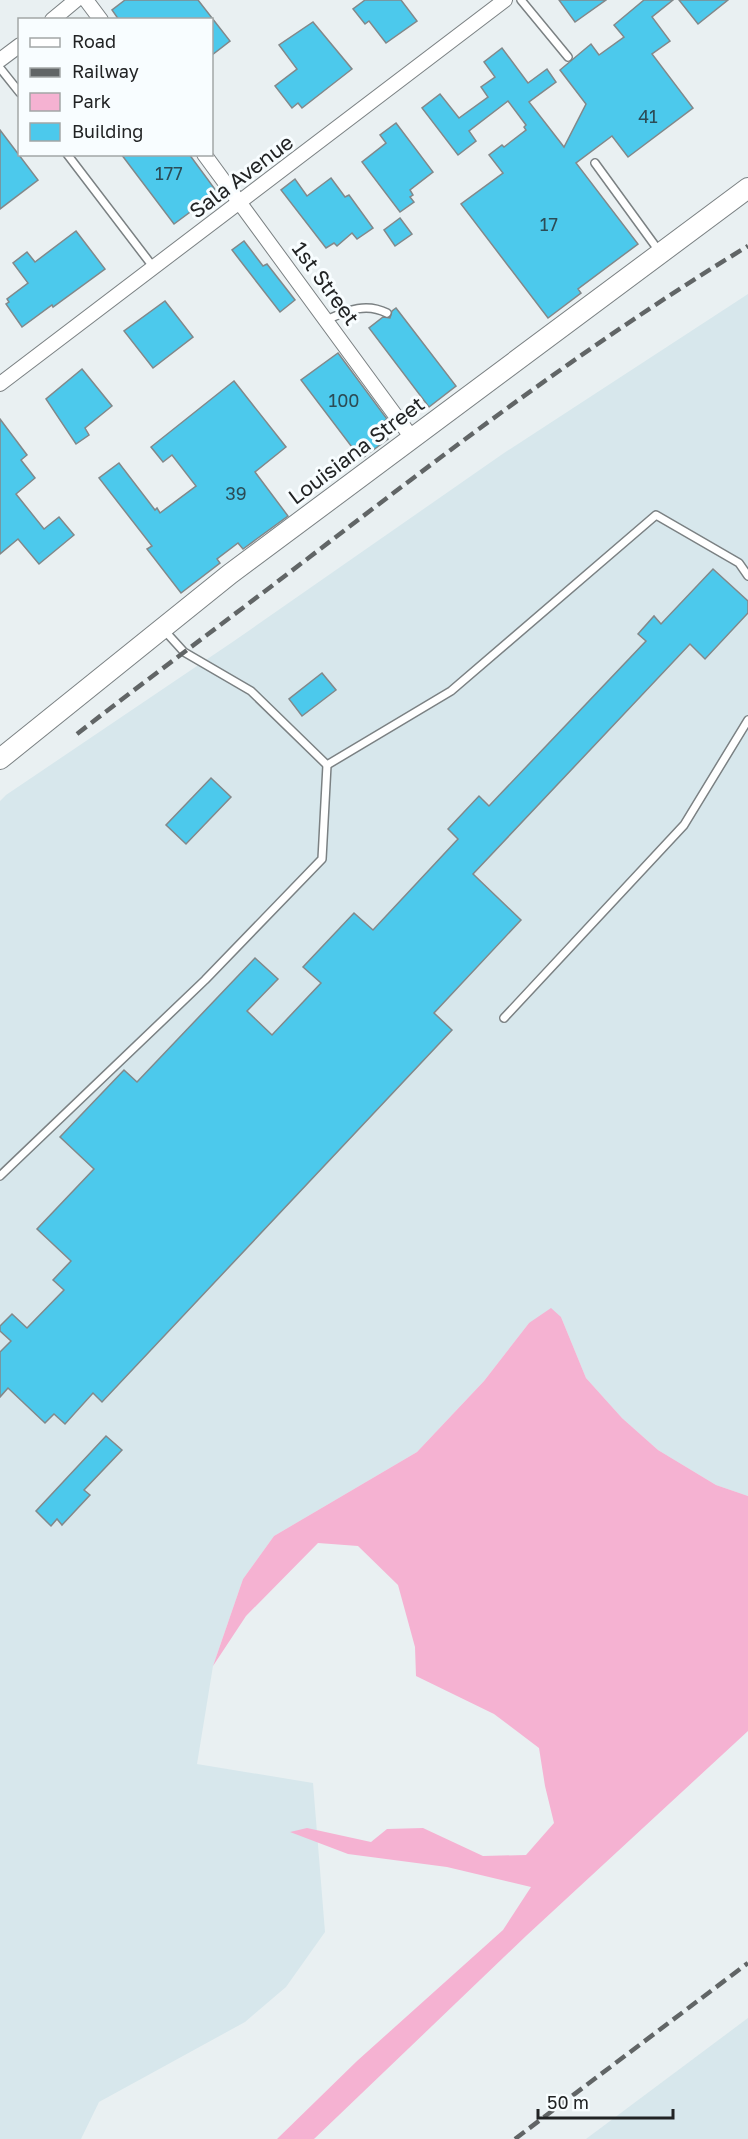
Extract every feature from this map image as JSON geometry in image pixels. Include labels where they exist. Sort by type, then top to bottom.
[{"type":"main road","name":"Louisiana Street","points":[[2,752],[230,574],[748,188]]},
{"type":"street","points":[[54,18],[76,0]]},
{"type":"street","points":[[86,0],[100,18]]},
{"type":"street","name":"Sala Avenue","points":[[0,384],[505,0]]},
{"type":"street","points":[[0,60],[18,46]]},
{"type":"street","name":"1st Street","points":[[206,156],[412,438]]},
{"type":"lane","points":[[520,0],[568,57]]},
{"type":"lane","points":[[0,68],[18,90]]},
{"type":"lane","points":[[69,156],[154,268]]},
{"type":"lane","points":[[595,163],[661,253]]},
{"type":"lane","points":[[326,320],[351,309],[370,307],[387,313]]},
{"type":"lane","points":[[327,765],[451,691],[656,515],[739,563],[748,576]]},
{"type":"lane","points":[[0,1176],[205,980],[322,860],[327,765],[251,691],[184,652],[163,628]]},
{"type":"lane","points":[[504,1018],[684,825],[748,720]]},
{"type":"shaded area","points":[[748,294],[748,1496],[716,1485],[658,1450],[622,1418],[586,1378],[561,1317],[529,1323],[484,1381],[417,1452],[274,1536],[243,1579],[213,1666],[197,1764],[313,1783],[325,1932],[286,1987],[245,2022],[99,2102],[81,2139],[0,2139],[0,801],[504,453]]},
{"type":"shaded area","points":[[748,2018],[748,2139],[586,2139]]},
{"type":"green space","points":[[551,1308],[561,1317],[586,1378],[622,1418],[658,1450],[716,1485],[748,1496],[748,1731],[526,1936],[314,2139],[277,2139],[357,2061],[503,1930],[531,1887],[447,1867],[348,1854],[290,1832],[307,1828],[371,1842],[387,1829],[423,1828],[483,1856],[526,1855],[554,1823],[539,1748],[494,1714],[416,1676],[415,1647],[398,1585],[358,1546],[318,1543],[246,1616],[213,1666],[243,1579],[274,1536],[417,1452],[484,1381],[529,1323]]},
{"type":"building","points":[[125,0],[198,0],[212,18],[118,18],[112,10]]},
{"type":"building","points":[[365,0],[401,0],[417,21],[386,43],[369,21],[365,24],[353,9]]},
{"type":"building","points":[[559,0],[606,0],[575,22]]},
{"type":"building","points":[[644,0],[673,0],[652,17],[670,41],[652,54],[693,108],[628,157],[612,136],[576,163],[638,244],[578,289],[581,293],[548,318],[461,204],[503,173],[489,155],[526,130],[524,127],[526,125],[508,101],[469,131],[476,141],[458,155],[422,108],[440,94],[459,118],[488,97],[481,87],[495,77],[484,62],[502,48],[528,83],[547,69],[556,82],[529,102],[564,147],[586,104],[560,70],[591,44],[599,55],[624,37],[614,25]]},
{"type":"building","points":[[679,0],[728,0],[698,24]]},
{"type":"building","points":[[213,19],[230,41],[213,54]]},
{"type":"building","points":[[313,22],[352,69],[302,108],[298,103],[292,108],[275,86],[297,69],[279,45]]},
{"type":"building","points":[[396,123],[433,172],[410,190],[413,195],[410,197],[414,202],[400,212],[362,162],[386,143],[380,135]]},
{"type":"building","points":[[0,130],[38,180],[0,209]]},
{"type":"building","points":[[123,156],[190,156],[217,192],[174,224]]},
{"type":"building","points":[[331,178],[345,197],[349,195],[373,228],[357,239],[352,233],[337,246],[334,243],[326,248],[281,190],[295,179],[307,196]]},
{"type":"building","points":[[400,218],[412,234],[395,246],[384,230]]},
{"type":"building","points":[[76,231],[105,269],[22,327],[6,304],[9,302],[7,299],[28,283],[13,263],[27,252],[35,262]]},
{"type":"building","points":[[244,241],[263,266],[267,264],[295,300],[280,312],[232,250]]},
{"type":"building","points":[[165,301],[193,337],[153,368],[124,331]]},
{"type":"building","points":[[396,308],[456,386],[429,407],[369,328],[383,317],[390,318],[392,311]]},
{"type":"building","points":[[338,353],[387,419],[378,426],[388,439],[361,459],[301,380]]},
{"type":"building","points":[[82,369],[112,406],[85,428],[89,435],[76,444],[46,399]]},
{"type":"building","points":[[234,381],[286,447],[255,472],[288,516],[243,549],[238,543],[217,559],[220,563],[181,593],[147,549],[152,546],[99,478],[119,463],[155,510],[157,508],[160,513],[196,486],[172,455],[163,462],[151,447]]},
{"type":"building","points":[[0,419],[27,455],[21,460],[35,478],[16,494],[44,529],[59,517],[74,535],[39,564],[18,539],[0,554]]},
{"type":"building","points":[[713,569],[748,601],[748,613],[705,659],[690,644],[473,874],[521,920],[434,1013],[452,1030],[102,1402],[93,1393],[65,1424],[54,1414],[45,1423],[8,1388],[0,1397],[0,1352],[11,1341],[0,1331],[0,1326],[12,1314],[27,1328],[64,1290],[53,1280],[71,1261],[37,1229],[94,1169],[60,1137],[124,1070],[137,1082],[255,958],[278,979],[247,1011],[272,1035],[321,983],[303,967],[354,913],[373,930],[458,839],[448,829],[479,796],[489,806],[646,641],[638,634],[654,616],[661,624]]},
{"type":"building","points":[[322,673],[336,690],[302,716],[289,699]]},
{"type":"building","points":[[211,778],[231,797],[186,844],[166,825]]},
{"type":"building","points":[[106,1436],[122,1450],[84,1490],[90,1495],[62,1525],[57,1519],[51,1526],[36,1511]]},
{"type":"railway","points":[[77,734],[525,395],[635,318],[748,246]]},
{"type":"railway","points":[[515,2139],[748,1963]]}]
